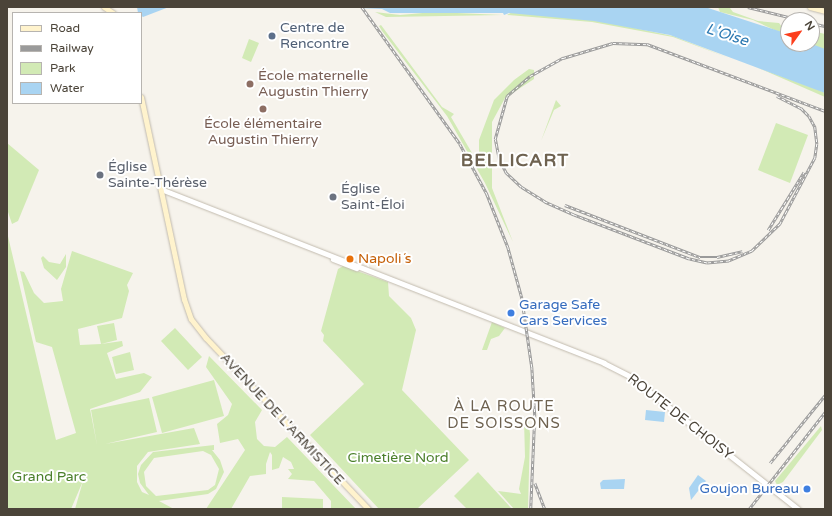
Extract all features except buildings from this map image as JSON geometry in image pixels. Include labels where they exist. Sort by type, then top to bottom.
[{"type":"main road","points":[[810,7],[825,11]]},
{"type":"main road","name":"AVENUE DE L'ARMISTICE","points":[[142,102],[184,299],[197,328],[368,509]]},
{"type":"street","name":"ROUTE DE CHOISY","points":[[161,189],[604,363],[631,377],[798,509]]},
{"type":"green space","points":[[718,7],[730,8],[733,12],[758,21],[779,23],[780,33],[753,20],[720,12]]},
{"type":"green space","points":[[375,12],[400,15],[434,12],[503,15],[386,17]]},
{"type":"green space","points":[[512,12],[591,19],[673,36],[729,58],[673,37],[592,22],[507,15]]},
{"type":"green space","points":[[381,25],[442,107],[454,114],[451,117],[479,165],[479,140],[494,100],[514,80],[529,69],[534,70],[534,79],[505,98],[492,122],[492,188],[513,242],[485,183],[447,116],[382,31],[379,26]]},
{"type":"green space","points":[[820,33],[825,34],[825,52],[820,49]]},
{"type":"green space","points":[[249,39],[259,43],[251,62],[242,58]]},
{"type":"green space","points":[[756,67],[819,90],[825,93],[825,97]]},
{"type":"green space","points":[[560,89],[556,100],[561,106],[554,110],[541,141]]},
{"type":"green space","points":[[776,123],[808,135],[790,183],[758,170]]},
{"type":"green space","points":[[7,143],[39,170],[18,221],[12,224],[7,209]]},
{"type":"green space","name":"Grand Parc","points":[[7,232],[56,440],[76,433],[52,347],[36,342],[20,271],[24,272],[34,293],[44,303],[63,301],[61,289],[72,251],[133,273],[127,285],[129,291],[122,318],[78,329],[80,345],[122,341],[123,346],[107,353],[116,379],[144,373],[152,377],[140,392],[90,409],[97,445],[91,410],[149,398],[157,432],[105,444],[194,428],[200,444],[148,452],[137,466],[137,482],[142,492],[149,495],[140,483],[138,474],[141,465],[153,452],[214,445],[214,450],[212,450],[220,460],[224,472],[216,489],[208,494],[159,501],[174,509],[75,509],[83,481],[71,509],[7,509]],"holes":[[[203,451],[211,455],[219,469],[215,485],[208,490],[156,496],[146,486],[144,472],[154,458]]]},
{"type":"green space","points":[[66,254],[66,267],[57,280],[44,268],[41,258],[43,256],[49,262],[60,264]]},
{"type":"green space","name":"Cimetière Nord","points":[[343,266],[388,282],[389,296],[411,318],[416,330],[402,390],[469,460],[417,509],[379,509],[310,435],[364,384],[323,341],[324,335],[321,331],[338,269]]},
{"type":"green space","points":[[492,322],[505,328],[499,336],[491,339],[487,350],[482,350]]},
{"type":"green space","points":[[114,323],[117,340],[101,344],[97,326]]},
{"type":"green space","points":[[175,328],[202,357],[188,370],[161,341]]},
{"type":"green space","points":[[130,352],[134,370],[116,374],[112,357]]},
{"type":"green space","points":[[209,356],[262,410],[255,422],[257,439],[264,446],[275,447],[287,437],[356,509],[331,509],[331,501],[314,481],[288,479],[292,474],[288,469],[294,469],[291,462],[283,457],[279,468],[272,470],[272,455],[270,452],[266,464],[266,474],[250,476],[231,509],[206,509],[245,450],[238,439],[220,443],[217,424],[228,415],[232,404],[206,367]]},
{"type":"green space","points":[[214,380],[224,416],[162,433],[152,397]]},
{"type":"green space","points":[[528,417],[530,434],[528,509],[514,509],[498,491],[521,494],[519,489],[525,457],[524,420]]},
{"type":"green space","points":[[821,426],[822,430],[783,482],[777,485],[775,481]]},
{"type":"green space","points":[[478,472],[512,509],[467,509],[454,496]]},
{"type":"green space","points":[[282,497],[323,499],[323,509],[282,509]]},
{"type":"water","points":[[137,7],[169,7],[143,17],[142,12],[138,12]]},
{"type":"water","name":"L'Oise","points":[[337,7],[705,7],[780,31],[780,52],[820,52],[820,47],[825,49],[825,93],[670,35],[594,21],[509,13],[504,15],[503,13],[390,13],[382,9]]},
{"type":"water","points":[[646,410],[665,412],[664,422],[645,420]]},
{"type":"water","points":[[698,475],[706,481],[691,500],[689,488]]},
{"type":"water","points":[[625,479],[624,489],[601,489],[600,483],[603,480]]},
{"type":"railway","points":[[362,7],[460,144],[487,194],[508,247],[522,298],[532,367],[535,416],[531,509]]},
{"type":"railway","points":[[748,7],[780,15]]},
{"type":"railway","points":[[820,25],[825,26]]},
{"type":"railway","points":[[777,96],[801,108],[809,116],[815,127],[817,144],[815,158],[780,224],[752,251],[729,261],[707,263],[689,259],[574,215],[545,202],[521,187],[506,173],[499,159],[495,139],[507,96],[530,76],[563,58],[613,43],[647,44],[825,111]]},
{"type":"railway","points":[[768,230],[804,172]]},
{"type":"railway","points":[[565,205],[700,257],[717,257],[742,251]]},
{"type":"railway","points":[[770,463],[825,395]]},
{"type":"railway","points":[[749,509],[825,412]]},
{"type":"railway","points":[[535,483],[545,509]]},
{"type":"place","name":"Centre de Rencontre","points":[[272,36]]},
{"type":"place","name":"École maternelle Augustin Thierry","points":[[250,84]]},
{"type":"place","name":"École élémentaire Augustin Thierry","points":[[263,109]]},
{"type":"place","name":"Église Sainte-Thérèse","points":[[100,175]]},
{"type":"place","name":"Église Saint-Éloi","points":[[333,197]]},
{"type":"place","name":"Napoli´s","points":[[350,259]]},
{"type":"place","name":"Garage Safe Cars Services","points":[[511,313]]},
{"type":"place","name":"Goujon Bureau","points":[[807,489]]},
{"type":"district","name":"BELLICART","points":[[515,160]]},
{"type":"district","name":"À LA ROUTE DE SOISSONS","points":[[504,414]]}]
